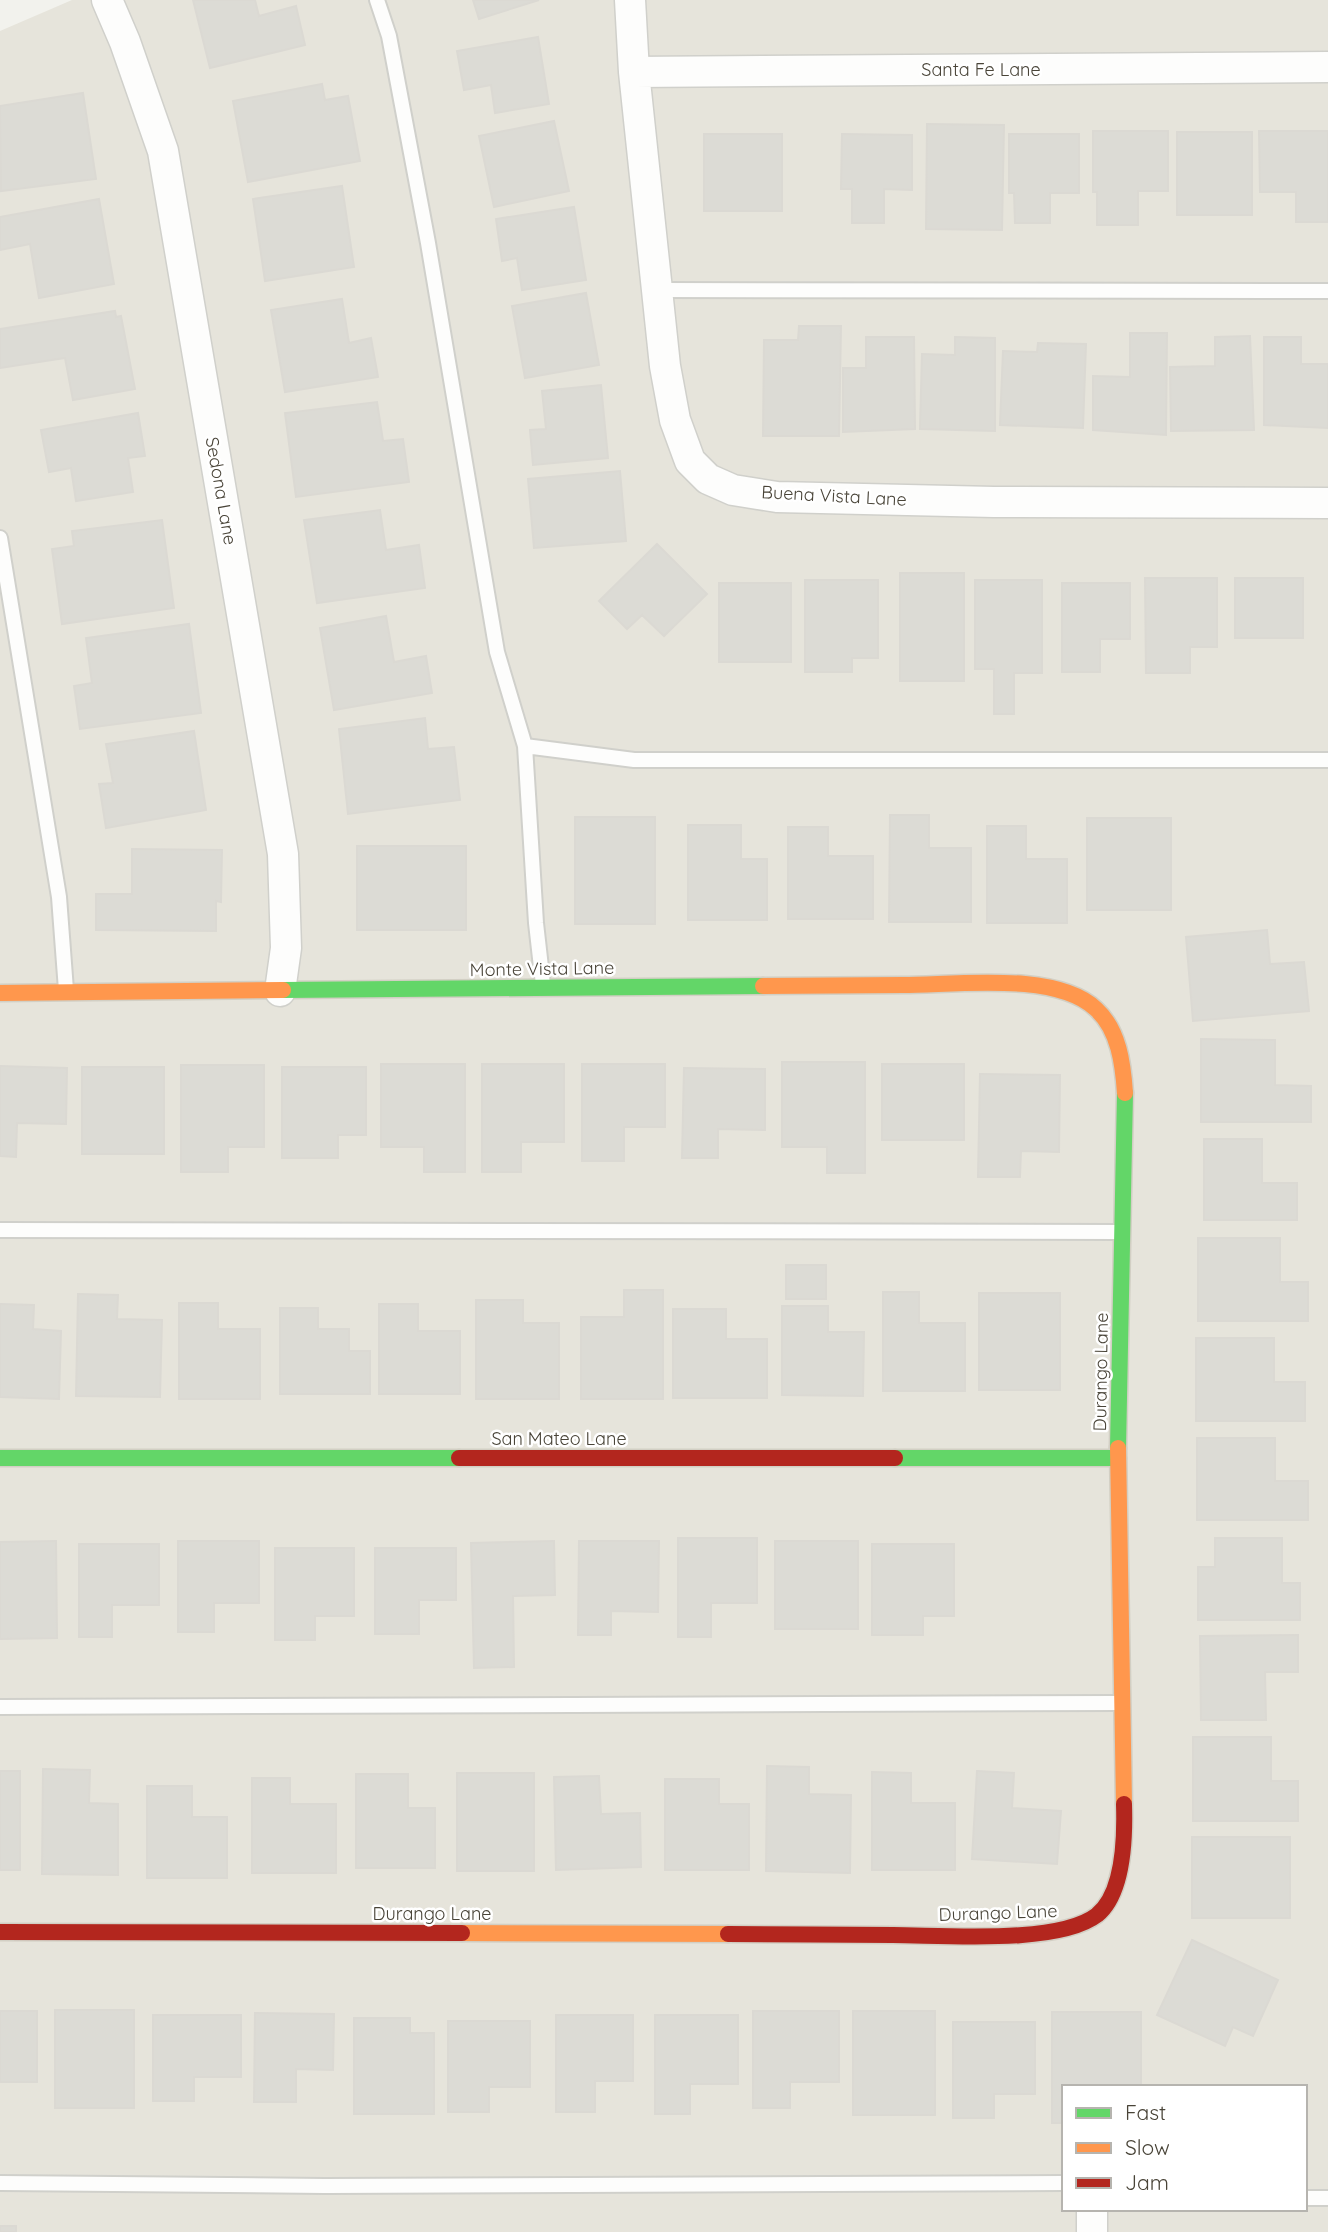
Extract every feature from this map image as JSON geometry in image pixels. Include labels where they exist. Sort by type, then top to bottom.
[{"type":"street","name":"Sedona Lane","points":[[107,0],[125,42],[163,152],[283,854],[286,948],[281,991]]},
{"type":"street","name":"Buena Vista Lane","points":[[630,0],[634,72],[674,420],[690,461],[708,479],[733,489],[777,497],[994,502],[1328,503]]},
{"type":"street","name":"Santa Fe Lane","points":[[634,72],[1328,67]]},
{"type":"street","name":"Monte Vista Lane","points":[[0,993],[1016,984],[1054,988],[1082,997]]},
{"type":"street","name":"Durango Lane","points":[[0,1932],[1004,1935],[1081,1927],[1102,1912],[1113,1890],[1120,1859],[1124,1819],[1118,1458],[1125,1138],[1122,1058],[1113,1031],[1096,1006],[1082,997]]},
{"type":"street","name":"San Mateo Lane","points":[[0,1458],[1118,1458]]},
{"type":"street","points":[[1092,2211],[1092,2232]]},
{"type":"lane","points":[[377,0],[389,36],[428,243],[497,652],[526,746],[536,923],[544,988]]},
{"type":"lane","points":[[657,290],[1328,291]]},
{"type":"lane","points":[[0,538],[59,897],[66,993]]},
{"type":"lane","points":[[526,746],[634,760],[1328,760]]},
{"type":"lane","points":[[0,1230],[1123,1232]]},
{"type":"lane","points":[[0,1706],[1121,1703]]},
{"type":"lane","points":[[0,2183],[325,2186],[1062,2183]]},
{"type":"lane","points":[[1307,2198],[1328,2197]]},
{"type":"shaded area","points":[[72,0],[1328,0],[1328,2232],[0,2232],[0,31]]},
{"type":"building","points":[[193,0],[255,0],[259,16],[296,6],[305,45],[210,68]]},
{"type":"building","points":[[473,0],[539,0],[479,19]]},
{"type":"building","points":[[538,37],[549,104],[495,113],[491,85],[464,90],[457,51]]},
{"type":"building","points":[[322,84],[325,100],[348,96],[360,161],[248,182],[233,101]]},
{"type":"building","points":[[83,93],[96,179],[1,191],[0,106]]},
{"type":"building","points":[[554,121],[569,191],[494,207],[479,136]]},
{"type":"building","points":[[927,124],[1004,125],[1002,230],[926,229]]},
{"type":"building","points":[[1093,131],[1168,131],[1168,191],[1138,191],[1138,225],[1097,225],[1097,192],[1093,192]]},
{"type":"building","points":[[1259,131],[1328,131],[1328,222],[1296,222],[1296,192],[1260,192]]},
{"type":"building","points":[[1177,132],[1252,132],[1252,215],[1177,215]]},
{"type":"building","points":[[704,134],[782,134],[782,211],[704,211]]},
{"type":"building","points":[[842,134],[912,135],[912,190],[884,189],[884,223],[852,223],[852,189],[841,189]]},
{"type":"building","points":[[1009,134],[1079,134],[1079,193],[1050,193],[1050,223],[1015,223],[1014,193],[1009,193]]},
{"type":"building","points":[[342,186],[354,267],[265,281],[253,199]]},
{"type":"building","points":[[99,199],[114,284],[39,298],[30,244],[0,250],[0,217]]},
{"type":"building","points":[[574,207],[586,280],[522,290],[517,258],[502,261],[496,219]]},
{"type":"building","points":[[586,293],[599,365],[525,378],[512,306]]},
{"type":"building","points":[[342,299],[349,343],[371,338],[378,377],[285,392],[271,310]]},
{"type":"building","points":[[115,311],[116,317],[121,316],[135,389],[73,400],[65,358],[0,368],[0,329]]},
{"type":"building","points":[[799,326],[841,326],[839,436],[763,436],[764,340],[798,340]]},
{"type":"building","points":[[1130,333],[1167,333],[1166,435],[1093,430],[1093,376],[1130,377]]},
{"type":"building","points":[[1250,336],[1254,430],[1171,431],[1170,367],[1215,366],[1215,337]]},
{"type":"building","points":[[866,337],[914,337],[915,429],[843,432],[843,368],[866,368]]},
{"type":"building","points":[[955,337],[995,338],[995,431],[920,429],[922,354],[955,355]]},
{"type":"building","points":[[1264,337],[1301,337],[1301,364],[1328,364],[1328,428],[1264,425]]},
{"type":"building","points":[[1038,343],[1086,344],[1083,428],[1000,425],[1003,351],[1037,352]]},
{"type":"building","points":[[601,385],[608,458],[533,465],[530,430],[546,429],[542,391]]},
{"type":"building","points":[[377,402],[383,441],[403,439],[409,482],[296,497],[285,413]]},
{"type":"building","points":[[138,413],[145,456],[128,458],[133,492],[76,501],[71,468],[49,472],[41,430]]},
{"type":"building","points":[[620,471],[626,541],[534,548],[528,479]]},
{"type":"building","points":[[380,510],[386,550],[419,545],[425,588],[317,603],[304,520]]},
{"type":"building","points":[[162,520],[174,608],[62,624],[52,549],[74,546],[72,531]]},
{"type":"building","points":[[657,544],[707,594],[664,636],[642,615],[627,629],[599,601]]},
{"type":"building","points":[[900,573],[964,573],[964,681],[900,681]]},
{"type":"building","points":[[1145,578],[1217,578],[1217,647],[1190,647],[1190,673],[1146,673]]},
{"type":"building","points":[[1235,578],[1303,578],[1303,638],[1235,638]]},
{"type":"building","points":[[805,580],[878,580],[878,658],[852,658],[852,672],[805,672]]},
{"type":"building","points":[[975,580],[1042,580],[1042,673],[1014,673],[1014,714],[994,714],[994,669],[975,669]]},
{"type":"building","points":[[719,583],[791,583],[791,662],[719,662]]},
{"type":"building","points":[[1062,583],[1130,583],[1130,639],[1100,639],[1100,672],[1062,672]]},
{"type":"building","points":[[386,616],[394,662],[426,656],[432,693],[334,710],[320,628]]},
{"type":"building","points":[[189,624],[201,713],[80,729],[74,686],[92,683],[86,638]]},
{"type":"building","points":[[425,718],[428,749],[454,747],[460,800],[348,814],[339,729]]},
{"type":"building","points":[[194,731],[206,810],[106,828],[99,784],[113,783],[106,744]]},
{"type":"building","points":[[890,815],[929,815],[929,848],[971,848],[971,922],[889,922]]},
{"type":"building","points":[[575,817],[655,817],[655,924],[575,924]]},
{"type":"building","points":[[1087,818],[1171,818],[1171,910],[1087,910]]},
{"type":"building","points":[[688,825],[741,825],[741,859],[767,859],[767,920],[688,920]]},
{"type":"building","points":[[987,826],[1026,826],[1026,859],[1067,859],[1067,923],[987,923]]},
{"type":"building","points":[[788,827],[828,827],[828,856],[873,856],[873,919],[788,919]]},
{"type":"building","points":[[357,846],[466,846],[466,930],[357,930]]},
{"type":"building","points":[[132,849],[222,850],[221,902],[216,901],[216,931],[96,930],[96,894],[132,894]]},
{"type":"building","points":[[1267,930],[1270,964],[1304,962],[1309,1011],[1193,1021],[1186,937]]},
{"type":"building","points":[[1201,1039],[1275,1040],[1275,1085],[1311,1086],[1311,1122],[1201,1122]]},
{"type":"building","points":[[782,1062],[865,1062],[865,1173],[827,1173],[827,1147],[782,1147]]},
{"type":"building","points":[[381,1064],[465,1064],[465,1172],[424,1172],[424,1147],[381,1147]]},
{"type":"building","points":[[482,1064],[564,1064],[564,1142],[521,1142],[521,1172],[482,1172]]},
{"type":"building","points":[[582,1064],[665,1064],[665,1127],[624,1127],[624,1161],[582,1161]]},
{"type":"building","points":[[882,1064],[964,1064],[964,1140],[882,1140]]},
{"type":"building","points":[[181,1065],[264,1065],[264,1147],[228,1147],[228,1172],[181,1172]]},
{"type":"building","points":[[0,1066],[67,1068],[66,1124],[17,1123],[16,1157],[0,1156]]},
{"type":"building","points":[[82,1067],[164,1067],[164,1154],[82,1154]]},
{"type":"building","points":[[282,1067],[366,1067],[366,1135],[338,1135],[338,1158],[282,1158]]},
{"type":"building","points":[[684,1068],[765,1069],[765,1130],[718,1129],[718,1158],[682,1158]]},
{"type":"building","points":[[980,1074],[1060,1075],[1059,1152],[1021,1151],[1020,1177],[978,1177]]},
{"type":"building","points":[[1204,1139],[1262,1139],[1262,1183],[1297,1183],[1297,1220],[1204,1220]]},
{"type":"building","points":[[1198,1238],[1280,1238],[1280,1282],[1308,1282],[1308,1321],[1198,1321]]},
{"type":"building","points":[[786,1265],[826,1265],[826,1299],[786,1299]]},
{"type":"building","points":[[624,1290],[663,1290],[663,1399],[581,1399],[581,1317],[624,1317]]},
{"type":"building","points":[[883,1292],[919,1292],[919,1323],[965,1323],[965,1391],[883,1391]]},
{"type":"building","points":[[979,1293],[1060,1293],[1060,1390],[979,1390]]},
{"type":"building","points":[[78,1294],[118,1295],[117,1319],[162,1320],[160,1397],[76,1396]]},
{"type":"building","points":[[476,1300],[523,1300],[523,1323],[559,1323],[559,1399],[476,1399]]},
{"type":"building","points":[[179,1303],[218,1303],[218,1329],[260,1329],[260,1399],[179,1399]]},
{"type":"building","points":[[0,1304],[34,1305],[33,1329],[61,1331],[59,1399],[0,1397]]},
{"type":"building","points":[[379,1304],[418,1304],[418,1331],[460,1331],[460,1394],[379,1394]]},
{"type":"building","points":[[782,1306],[828,1306],[828,1332],[864,1332],[863,1396],[782,1395]]},
{"type":"building","points":[[280,1308],[318,1308],[318,1329],[349,1329],[349,1351],[370,1351],[370,1394],[280,1394]]},
{"type":"building","points":[[673,1309],[726,1309],[726,1339],[767,1339],[767,1398],[673,1398]]},
{"type":"building","points":[[1196,1338],[1274,1338],[1274,1382],[1305,1382],[1305,1421],[1196,1421]]},
{"type":"building","points":[[1197,1438],[1275,1438],[1275,1481],[1308,1481],[1308,1520],[1197,1520]]},
{"type":"building","points":[[678,1538],[757,1538],[757,1603],[711,1603],[711,1637],[678,1637]]},
{"type":"building","points":[[1215,1538],[1282,1538],[1282,1583],[1300,1583],[1300,1620],[1198,1620],[1198,1567],[1215,1567]]},
{"type":"building","points":[[56,1541],[57,1638],[0,1639],[0,1542]]},
{"type":"building","points":[[178,1541],[259,1541],[259,1603],[214,1603],[214,1632],[178,1632]]},
{"type":"building","points":[[554,1541],[555,1595],[513,1596],[514,1667],[474,1668],[471,1543]]},
{"type":"building","points":[[579,1541],[659,1541],[658,1612],[611,1611],[611,1635],[578,1635]]},
{"type":"building","points":[[775,1541],[858,1541],[858,1629],[775,1629]]},
{"type":"building","points":[[79,1544],[159,1544],[159,1605],[112,1605],[112,1637],[79,1637]]},
{"type":"building","points":[[872,1544],[954,1544],[954,1616],[923,1616],[923,1635],[872,1635]]},
{"type":"building","points":[[275,1548],[354,1548],[354,1616],[315,1616],[315,1640],[275,1640]]},
{"type":"building","points":[[375,1548],[456,1548],[456,1600],[419,1600],[419,1634],[375,1634]]},
{"type":"building","points":[[1298,1635],[1298,1672],[1265,1672],[1266,1720],[1201,1720],[1200,1636]]},
{"type":"building","points":[[1193,1737],[1271,1737],[1271,1781],[1298,1781],[1298,1821],[1193,1821]]},
{"type":"building","points":[[767,1766],[809,1767],[809,1794],[851,1795],[850,1873],[766,1871]]},
{"type":"building","points":[[43,1769],[90,1770],[89,1803],[118,1804],[118,1875],[42,1874]]},
{"type":"building","points":[[0,1771],[20,1771],[20,1870],[0,1870]]},
{"type":"building","points":[[977,1771],[1014,1773],[1012,1808],[1061,1811],[1057,1864],[972,1859]]},
{"type":"building","points":[[872,1772],[911,1773],[911,1803],[955,1803],[955,1870],[872,1870]]},
{"type":"building","points":[[457,1773],[534,1773],[534,1871],[457,1871]]},
{"type":"building","points":[[356,1774],[408,1774],[408,1808],[435,1808],[435,1868],[356,1868]]},
{"type":"building","points":[[599,1776],[601,1814],[640,1813],[641,1867],[556,1870],[554,1777]]},
{"type":"building","points":[[252,1778],[290,1778],[290,1804],[336,1804],[336,1873],[252,1873]]},
{"type":"building","points":[[665,1779],[719,1779],[719,1804],[749,1804],[749,1870],[665,1870]]},
{"type":"building","points":[[147,1786],[192,1786],[192,1817],[227,1817],[227,1878],[147,1878]]},
{"type":"building","points":[[1192,1837],[1290,1837],[1290,1918],[1192,1918]]},
{"type":"building","points":[[1192,1940],[1278,1980],[1253,2036],[1233,2027],[1225,2046],[1157,2015]]},
{"type":"building","points":[[55,2010],[134,2010],[134,2108],[55,2108]]},
{"type":"building","points":[[0,2011],[37,2011],[37,2082],[0,2082]]},
{"type":"building","points":[[753,2011],[839,2011],[839,2082],[790,2082],[790,2108],[753,2108]]},
{"type":"building","points":[[853,2011],[935,2011],[935,2115],[853,2115]]},
{"type":"building","points":[[1052,2012],[1141,2012],[1141,2085],[1062,2085],[1062,2123],[1052,2123]]},
{"type":"building","points":[[255,2013],[334,2014],[333,2070],[296,2069],[296,2102],[254,2102]]},
{"type":"building","points":[[153,2015],[241,2015],[241,2077],[194,2077],[194,2101],[153,2101]]},
{"type":"building","points":[[556,2015],[633,2015],[633,2081],[595,2081],[595,2112],[556,2112]]},
{"type":"building","points":[[655,2015],[738,2015],[738,2084],[690,2084],[690,2114],[655,2114]]},
{"type":"building","points":[[354,2018],[410,2018],[410,2033],[434,2033],[434,2114],[354,2114]]},
{"type":"building","points":[[448,2021],[530,2021],[530,2087],[489,2087],[489,2112],[448,2112]]},
{"type":"building","points":[[953,2022],[1035,2022],[1035,2094],[994,2094],[994,2118],[953,2118]]},
{"type":"building","points":[[0,2226],[16,2226],[16,2232],[0,2232]]},
{"type":"traffic: fast","points":[[283,990],[763,986]]},
{"type":"traffic: fast","points":[[1118,1448],[1125,1093]]},
{"type":"traffic: fast","points":[[0,1458],[459,1458]]},
{"type":"traffic: fast","points":[[895,1458],[1118,1458]]},
{"type":"traffic: slow","points":[[763,986],[1004,983],[1056,989],[1078,997],[1104,1017],[1115,1037],[1125,1093]]},
{"type":"traffic: slow","points":[[0,993],[283,990]]},
{"type":"traffic: slow","points":[[1118,1448],[1124,1804]]},
{"type":"traffic: slow","points":[[462,1933],[728,1934]]},
{"type":"traffic: jam","points":[[459,1458],[895,1458]]},
{"type":"traffic: jam","points":[[728,1934],[969,1937],[1028,1935],[1079,1924],[1097,1915],[1113,1893],[1121,1863],[1124,1804]]},
{"type":"traffic: jam","points":[[0,1932],[462,1933]]}]
